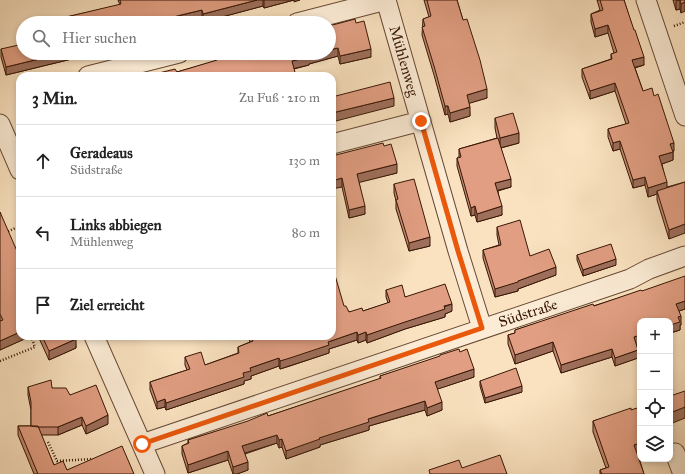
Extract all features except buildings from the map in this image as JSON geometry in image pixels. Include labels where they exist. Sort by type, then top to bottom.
[{"type":"street","points":[[324,16],[386,0]]},
{"type":"street","name":"Mühlenweg","points":[[386,0],[458,251],[482,328]]},
{"type":"street","points":[[646,0],[685,116]]},
{"type":"street","points":[[104,72],[151,60]]},
{"type":"street","points":[[336,143],[421,121]]},
{"type":"street","points":[[0,124],[16,161]]},
{"type":"street","name":"Südstraße","points":[[142,444],[630,279],[649,268],[685,256]]},
{"type":"street","points":[[96,340],[155,474]]},
{"type":"street","points":[[675,453],[683,474]]},
{"type":"path","points":[[0,235],[16,228]]},
{"type":"path","points":[[0,361],[35,347],[32,340]]},
{"type":"path","points":[[48,442],[57,461],[93,459]]},
{"type":"route","points":[[142,444],[482,328],[458,251],[421,121]]}]
